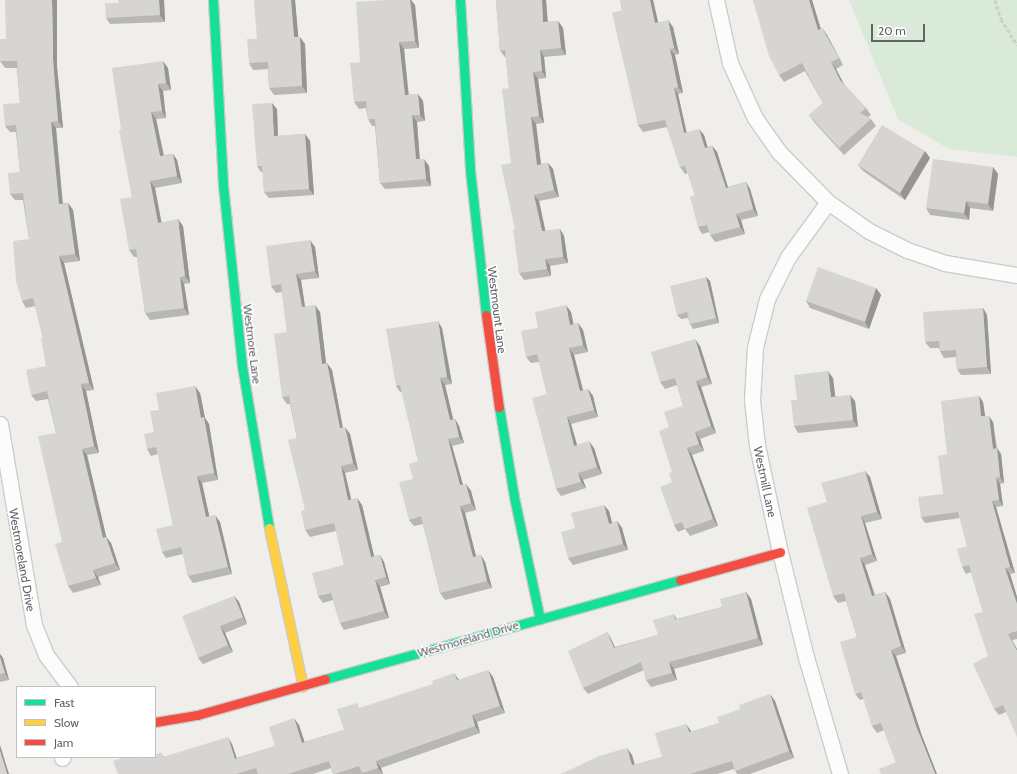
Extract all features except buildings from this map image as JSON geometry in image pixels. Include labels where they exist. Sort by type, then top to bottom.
[{"type":"street","name":"Westmore Lane","points":[[213,0],[223,185],[242,366],[274,559],[303,686]]},
{"type":"street","name":"Westmount Lane","points":[[460,0],[470,170],[489,343],[514,497],[540,619]]},
{"type":"street","points":[[716,0],[730,63],[755,118],[778,152],[828,202],[869,231],[907,250],[945,263],[1017,274]]},
{"type":"street","name":"Westmill Lane","points":[[828,202],[796,244],[772,285],[761,316],[755,347],[752,376],[753,421],[780,552],[802,644],[840,774]]},
{"type":"street","name":"Westmoreland Drive","points":[[0,424],[34,625],[46,655],[69,686]]},
{"type":"street","name":"Westmoreland Drive","points":[[156,722],[184,718],[303,686],[780,552]]},
{"type":"path","points":[[995,0],[1001,19],[1017,45]]},
{"type":"green space","points":[[849,0],[1017,0],[1017,157],[949,149],[898,119]]},
{"type":"traffic: fast","points":[[213,0],[223,185],[242,366],[269,528]]},
{"type":"traffic: fast","points":[[460,0],[470,170],[486,315]]},
{"type":"traffic: fast","points":[[499,407],[514,497],[540,619]]},
{"type":"traffic: fast","points":[[325,679],[680,580]]},
{"type":"traffic: slow","points":[[269,528],[303,686]]},
{"type":"traffic: jam","points":[[486,315],[499,407]]},
{"type":"traffic: jam","points":[[680,580],[780,552]]},
{"type":"traffic: jam","points":[[156,722],[197,715],[325,679]]}]
